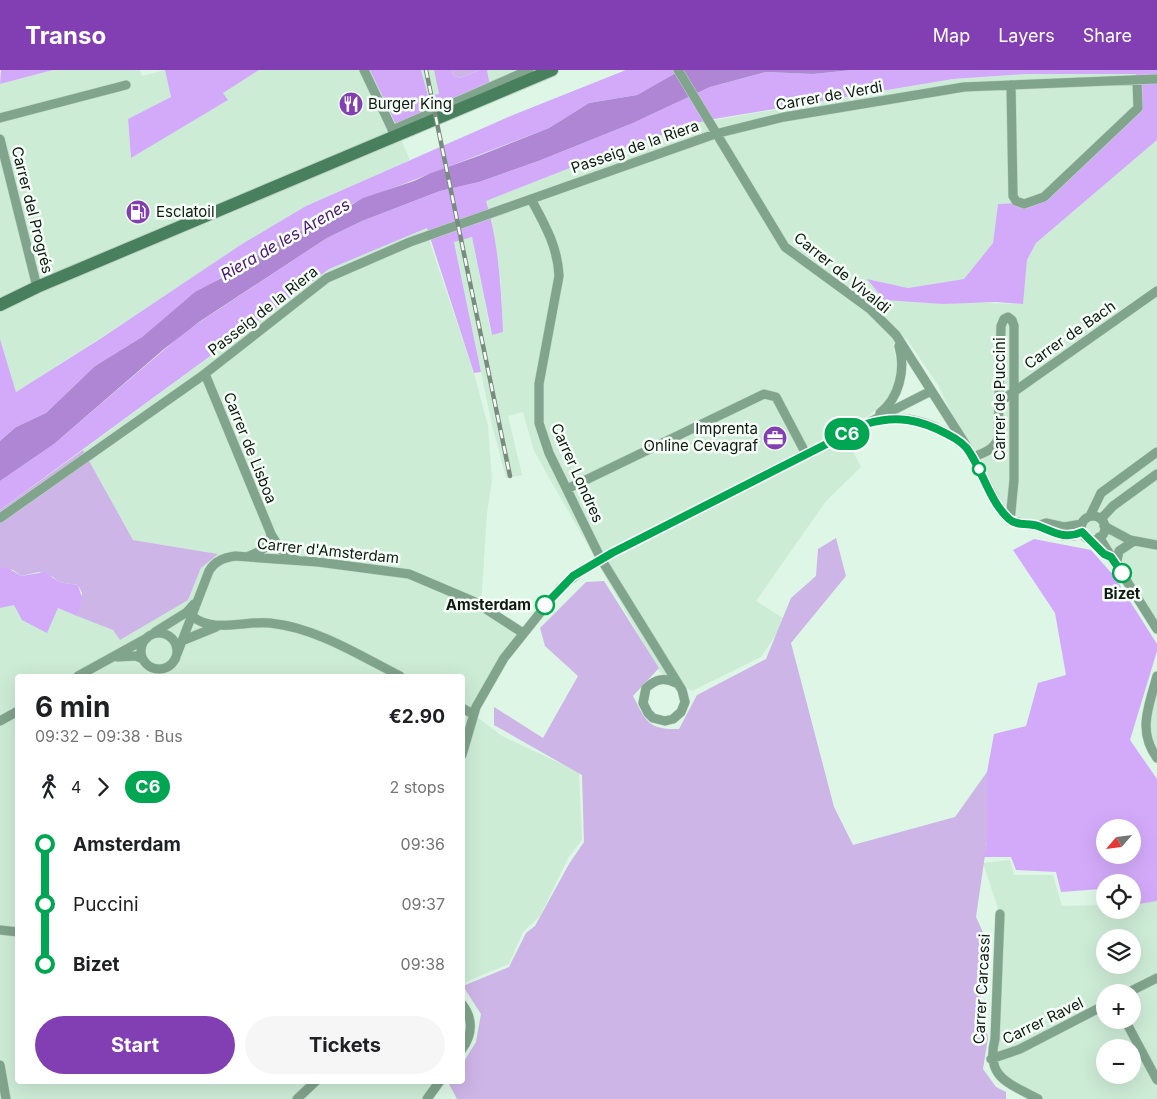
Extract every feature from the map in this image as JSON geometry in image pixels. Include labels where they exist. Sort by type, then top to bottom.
[{"type":"main road","points":[[0,305],[394,133],[552,70]]},
{"type":"street","points":[[364,70],[394,133],[529,70]]},
{"type":"street","name":"Carrer de Vivaldi","points":[[679,72],[785,247],[870,309],[896,335],[971,454],[1001,511],[1010,521]]},
{"type":"street","name":"Carrer de Verdi","points":[[715,134],[784,117],[950,89],[1157,79]]},
{"type":"street","points":[[1011,85],[1013,196],[1016,201],[1024,204],[1044,197],[1138,108],[1137,81]]},
{"type":"street","points":[[0,118],[126,85]]},
{"type":"street","name":"Passeig de la Riera","points":[[0,518],[205,374],[327,278],[396,247],[715,134]]},
{"type":"street","name":"Carrer del Progrés","points":[[0,139],[37,288]]},
{"type":"street","name":"Carrer Londres","points":[[531,199],[547,229],[559,261],[559,276],[539,384],[539,423],[550,454],[601,559],[667,663],[676,683]]},
{"type":"street","name":"Carrer de Bach","points":[[998,402],[1157,291]]},
{"type":"street","name":"Carrer de Puccini","points":[[971,454],[986,452],[995,446],[998,439],[1001,326],[1004,319],[1008,317],[1012,320],[1014,326],[1014,480],[1010,521]]},
{"type":"street","points":[[866,424],[888,406],[901,379],[903,360],[896,335]]},
{"type":"street","name":"Carrer de Lisboa","points":[[205,374],[271,534],[286,554],[302,561]]},
{"type":"street","points":[[465,744],[473,714],[504,658],[560,588],[573,576],[601,559],[931,391]]},
{"type":"street","points":[[567,490],[764,394],[776,397],[806,454]]},
{"type":"street","points":[[866,424],[884,420],[912,419],[926,423],[954,438],[971,454]]},
{"type":"street","points":[[1010,521],[1038,526],[1064,536],[1074,536],[1090,516],[1101,493],[1157,452]]},
{"type":"street","points":[[1157,474],[1113,506],[1097,538],[1104,554],[1111,557],[1157,629]]},
{"type":"street","points":[[1090,516],[1132,540]]},
{"type":"street","points":[[1082,528],[1097,538],[1132,540],[1157,545]]},
{"type":"street","points":[[245,557],[258,553],[266,547],[270,541],[271,534]]},
{"type":"street","points":[[1116,565],[1119,551],[1132,540]]},
{"type":"street","name":"Carrer d'Amsterdam","points":[[169,674],[213,565],[224,558],[245,557],[302,561],[387,569],[409,574],[475,602],[523,633]]},
{"type":"street","name":"Carrer d'Amsterdam","points":[[82,674],[187,612],[200,598]]},
{"type":"street","points":[[192,616],[202,623],[222,625],[269,623],[305,630],[396,674]]},
{"type":"street","points":[[184,640],[200,631],[222,625]]},
{"type":"street","points":[[107,660],[126,656],[145,661],[162,668],[176,656],[175,643],[168,635],[157,633],[149,636],[142,648],[145,661],[151,674]]},
{"type":"street","points":[[1157,676],[1146,720],[1146,736],[1157,758]]},
{"type":"street","points":[[665,679],[676,683],[684,695],[684,706],[681,712],[673,719],[665,721],[653,718],[643,703],[646,688],[658,680],[665,679]]},
{"type":"street","points":[[465,710],[473,714]]},
{"type":"street","points":[[0,721],[15,713]]},
{"type":"street","name":"Carrer Carcassi","points":[[992,1062],[995,1039],[1000,914]]},
{"type":"street","points":[[0,930],[15,932]]},
{"type":"street","points":[[1141,986],[1157,978]]},
{"type":"street","points":[[465,1008],[470,1014],[470,1030],[468,1041],[465,1045]]},
{"type":"street","name":"Carrer Ravel","points":[[992,1062],[1096,1010]]},
{"type":"street","points":[[1130,1029],[1157,1080]]},
{"type":"street","points":[[992,1062],[998,1076],[1038,1099]]},
{"type":"street","points":[[0,1065],[6,1099]]},
{"type":"street","points":[[297,1099],[313,1084]]},
{"type":"street","points":[[428,1099],[438,1084]]},
{"type":"shaded area","points":[[1,70],[53,70],[0,84]]},
{"type":"shaded area","points":[[53,70],[140,70],[142,76],[165,70],[171,97],[128,119],[131,158],[228,100],[223,93],[259,70],[370,70],[410,160],[306,206],[16,392],[0,339],[0,84]]},
{"type":"shaded area","points":[[165,70],[259,70],[223,93],[228,100],[131,158],[128,119],[171,97]]},
{"type":"shaded area","points":[[370,70],[421,70],[428,96],[439,94],[434,70],[452,70],[453,75],[460,78],[480,70],[487,70],[491,90],[398,129]]},
{"type":"shaded area","points":[[421,70],[434,70],[439,94],[428,96]]},
{"type":"shaded area","points":[[452,70],[480,70],[460,78],[453,75]]},
{"type":"shaded area","points":[[487,70],[537,70],[491,90]]},
{"type":"shaded area","points":[[626,70],[681,70],[637,95],[589,103],[549,128],[354,203],[330,218],[278,242],[187,299],[142,337],[95,366],[46,413],[16,427],[0,441],[0,339],[16,392],[103,337],[242,244],[306,206],[513,115]]},
{"type":"shaded area","points":[[852,70],[1157,70],[1157,140],[1036,243],[1027,260],[1023,304],[996,302],[943,304],[884,300],[867,279],[908,288],[964,279],[993,243],[998,204],[1034,202],[1138,108],[1136,74],[1026,74],[953,79],[697,123],[598,157],[486,201],[497,250],[503,332],[492,335],[472,237],[454,242],[481,372],[474,373],[427,228],[329,269],[0,510],[0,481],[54,444],[186,331],[327,238],[362,221],[440,191],[479,182],[541,160],[633,123],[710,87],[766,72],[813,74]]},
{"type":"shaded area","points":[[1026,74],[1136,74],[1139,103],[1034,202],[998,204],[993,243],[964,279],[908,288],[867,279],[884,300],[1022,304],[1027,260],[1036,243],[1157,140],[1157,629],[1098,535],[1010,521],[969,450],[938,385],[906,338],[893,344],[898,370],[893,391],[886,402],[868,416],[841,429],[861,467],[826,501],[756,601],[786,620],[761,657],[692,691],[660,672],[534,451],[523,412],[508,416],[522,475],[506,478],[492,425],[454,241],[472,237],[491,334],[502,332],[501,283],[492,223],[485,201],[598,157],[697,123],[953,79]]},
{"type":"shaded area","points":[[427,228],[431,246],[474,373],[488,426],[492,481],[487,513],[481,606],[523,633],[473,714],[502,736],[579,772],[582,840],[568,858],[540,916],[523,932],[509,964],[465,982],[465,674],[15,674],[15,1084],[438,1084],[427,1099],[0,1099],[0,608],[15,604],[58,608],[113,630],[188,600],[201,568],[218,554],[133,540],[83,450],[329,269]]},
{"type":"shaded area","points":[[83,450],[133,540],[218,554],[201,568],[188,600],[120,640],[113,630],[77,616],[82,593],[78,585],[59,582],[53,577],[39,572],[21,576],[13,570],[0,567],[0,510]]},
{"type":"shaded area","points":[[836,538],[846,576],[791,643],[834,807],[853,845],[955,817],[987,772],[987,841],[976,917],[987,941],[981,998],[988,1038],[983,1069],[996,1087],[1006,1092],[1006,1099],[457,1099],[449,1084],[465,1084],[465,1060],[476,1042],[481,1014],[465,989],[465,985],[509,967],[526,933],[535,926],[569,864],[584,842],[582,775],[494,725],[494,707],[543,738],[578,676],[545,646],[540,628],[586,582],[604,581],[659,668],[633,696],[641,712],[654,726],[679,729],[697,695],[766,659],[791,598],[816,576],[818,549]]},
{"type":"shaded area","points":[[1034,539],[1091,550],[1114,576],[1157,644],[1157,651],[1130,740],[1157,779],[1157,901],[1141,904],[1141,874],[1096,874],[1096,889],[1061,892],[1056,872],[1016,870],[1011,857],[984,857],[987,841],[987,772],[994,734],[1026,726],[1038,683],[1066,675],[1055,613],[1013,550]]},
{"type":"shaded area","points":[[0,567],[8,568],[21,576],[45,572],[59,582],[78,585],[82,598],[77,616],[58,608],[47,633],[22,620],[14,605],[0,608]]},
{"type":"shaded area","points":[[1157,676],[1157,758],[1146,720]]},
{"type":"shaded area","points":[[1010,860],[1014,875],[1053,875],[1062,906],[1096,905],[1096,919],[1141,919],[1141,903],[1157,901],[1157,1099],[1038,1099],[1006,1082],[993,1066],[1000,915],[983,863]]},
{"type":"water","name":"Riera de les Arenes","points":[[681,70],[852,70],[813,74],[766,72],[710,87],[633,123],[541,160],[479,182],[440,191],[362,221],[327,238],[199,322],[164,349],[54,444],[0,481],[0,441],[16,427],[46,413],[95,366],[142,337],[195,292],[231,273],[278,242],[330,218],[363,198],[414,181],[549,128],[589,103],[637,95]]},
{"type":"railway","points":[[426,70],[510,476]]},
{"type":"bus line","name":"C6","points":[[545,605],[573,576],[612,553],[866,424],[899,418],[926,423],[954,438],[969,450],[1001,511],[1010,521],[1038,526],[1064,536],[1074,536],[1082,532],[1104,554],[1111,557],[1122,573]]},
{"type":"place","name":"Burger King","points":[[351,104]]},
{"type":"place","name":"Esclatoil","points":[[138,212]]},
{"type":"place","name":"Imprenta Online Cevagraf","points":[[775,438]]},
{"type":"place","name":"Bizet","points":[[1122,573]]},
{"type":"place","name":"Amsterdam","points":[[545,605]]}]
